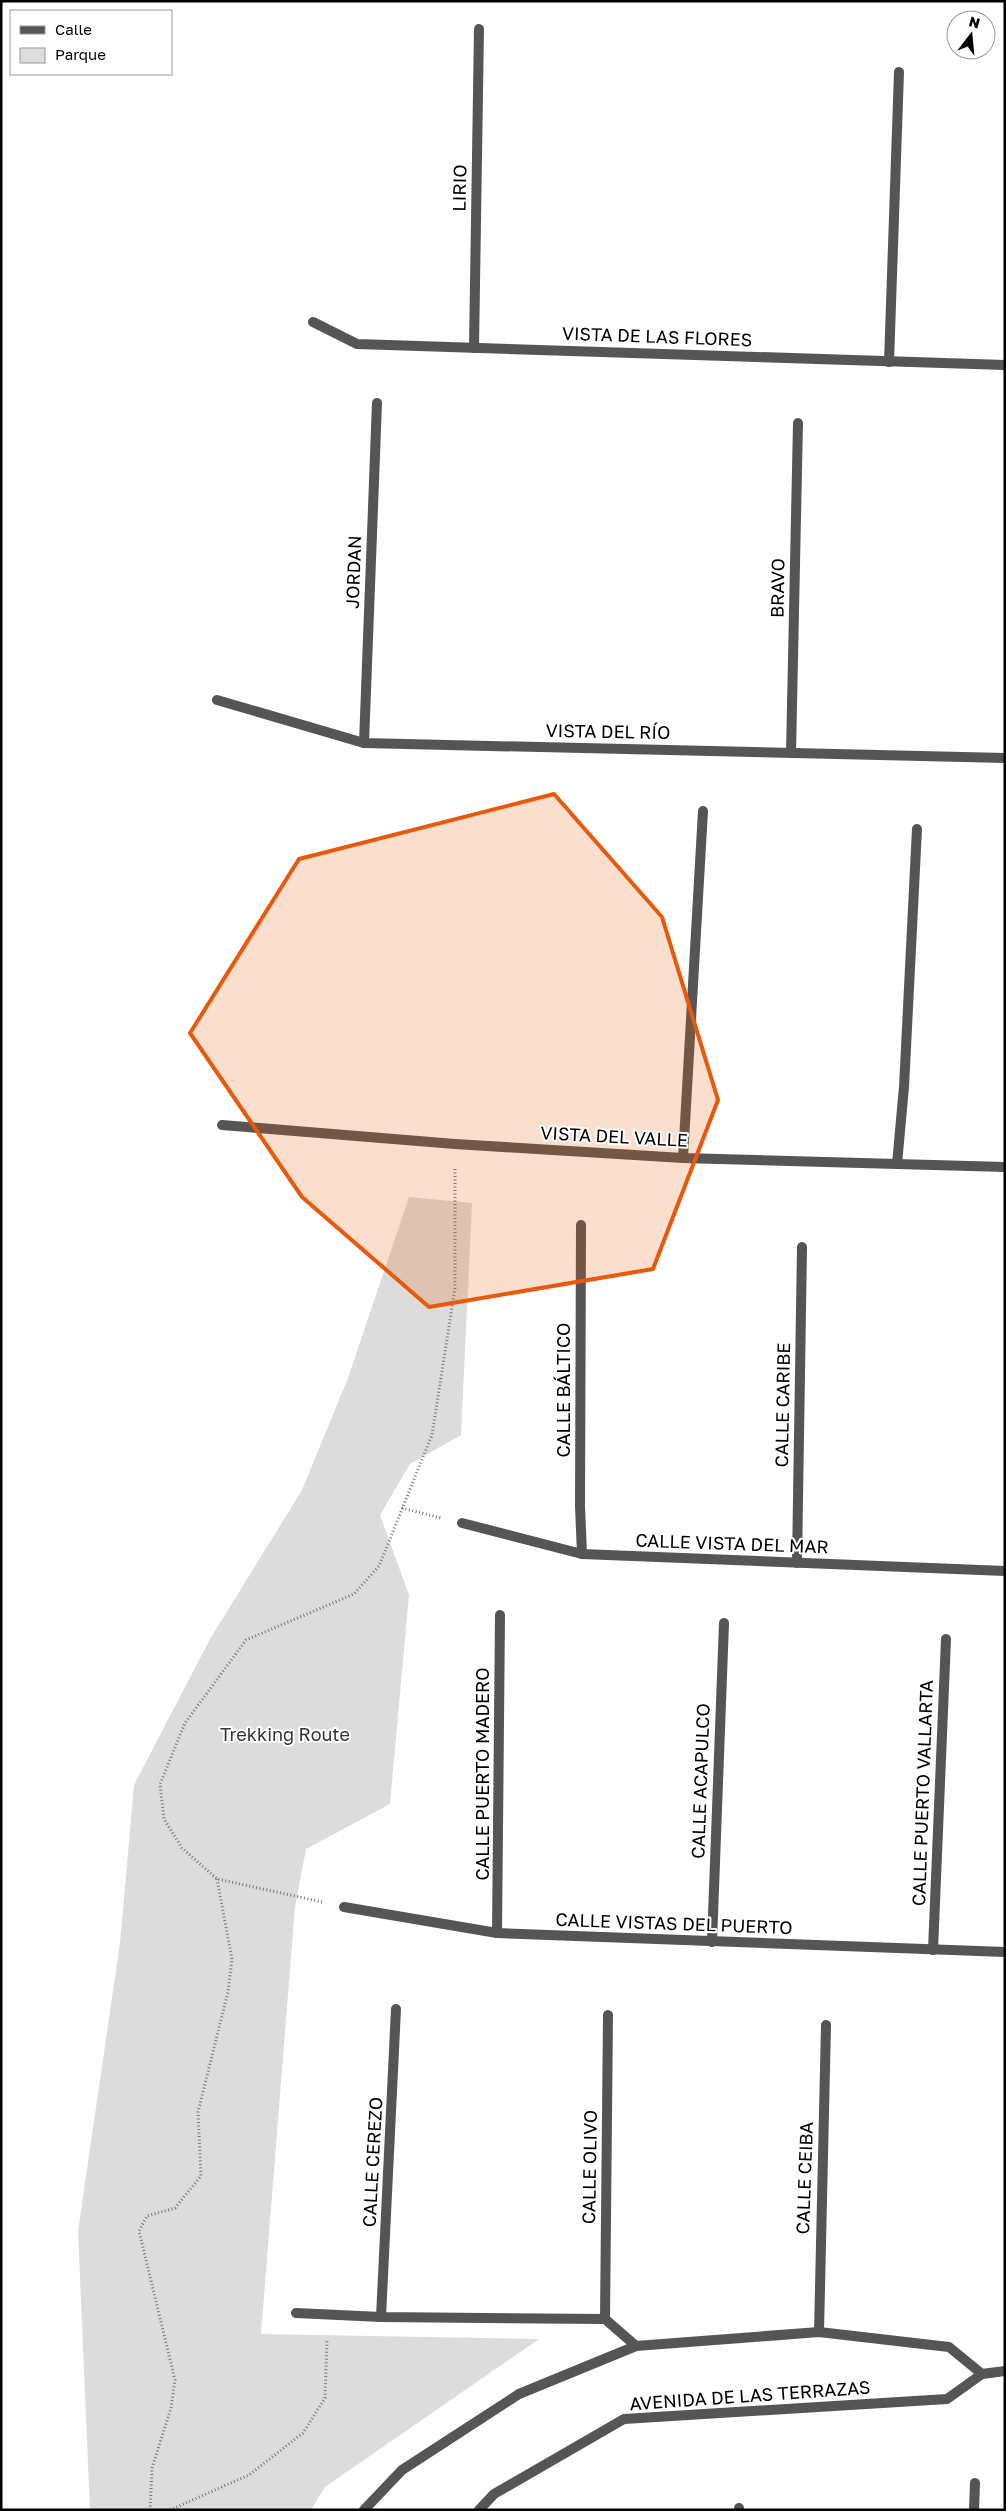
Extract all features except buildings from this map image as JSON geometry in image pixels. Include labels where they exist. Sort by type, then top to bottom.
[{"type":"street","name":"LIRIO","points":[[474,348],[479,29]]},
{"type":"street","points":[[889,362],[899,72]]},
{"type":"street","name":"VISTA DE LAS FLORES","points":[[313,322],[357,344],[1005,366]]},
{"type":"street","name":"JORDAN","points":[[364,743],[377,403]]},
{"type":"street","name":"BRAVO","points":[[792,753],[798,423]]},
{"type":"street","name":"VISTA DEL RÍO","points":[[217,700],[364,743],[1005,758]]},
{"type":"street","points":[[683,1158],[703,811]]},
{"type":"street","points":[[898,1164],[917,829]]},
{"type":"street","name":"VISTA DEL VALLE","points":[[222,1125],[455,1144],[683,1158],[1005,1167]]},
{"type":"street","name":"CALLE BÁLTICO","points":[[581,1225],[582,1554]]},
{"type":"street","name":"CALLE CARIBE","points":[[797,1564],[802,1247]]},
{"type":"street","name":"CALLE VISTA DEL MAR","points":[[462,1523],[582,1554],[1005,1571]]},
{"type":"street","name":"CALLE PUERTO MADERO","points":[[497,1934],[500,1615]]},
{"type":"street","name":"CALLE ACAPULCO","points":[[712,1942],[724,1623]]},
{"type":"street","name":"CALLE PUERTO VALLARTA","points":[[933,1950],[946,1639]]},
{"type":"street","name":"CALLE VISTAS DEL PUERTO","points":[[344,1907],[497,1934],[1005,1952]]},
{"type":"street","name":"CALLE CEREZO","points":[[381,2316],[396,2009]]},
{"type":"street","name":"CALLE OLIVO","points":[[605,2319],[608,2015]]},
{"type":"street","name":"CALLE CEIBA","points":[[819,2332],[826,2025]]},
{"type":"street","points":[[296,2313],[605,2319],[636,2346]]},
{"type":"street","points":[[364,2510],[402,2470],[520,2394],[636,2346],[819,2332],[949,2347],[982,2374]]},
{"type":"street","name":"AVENIDA DE LAS TERRAZAS","points":[[479,2510],[494,2494],[624,2419],[947,2400],[982,2374],[1005,2371]]},
{"type":"street","points":[[974,2510],[975,2483]]},
{"type":"path","points":[[344,1907],[217,1879],[182,1848],[164,1820],[160,1784],[185,1723],[246,1640],[354,1594],[379,1566],[432,1435],[444,1371],[455,1288],[455,1144]]},
{"type":"path","points":[[402,1508],[462,1523]]},
{"type":"path","points":[[150,2510],[152,2468],[171,2408],[175,2380],[140,2231],[147,2216],[175,2208],[201,2176],[198,2112],[228,1992],[232,1959],[217,1879]]},
{"type":"path","points":[[170,2510],[249,2475],[303,2433],[325,2398],[327,2315]]},
{"type":"highlighted area","points":[[554,794],[662,917],[718,1100],[653,1269],[429,1307],[302,1197],[190,1033],[299,859]]},
{"type":"green space","name":"Trekking Route","points":[[409,1197],[472,1203],[461,1435],[410,1464],[380,1515],[409,1595],[390,1804],[306,1849],[295,1907],[261,2334],[539,2339],[325,2487],[311,2510],[90,2510],[78,2231],[120,1943],[134,1785],[210,1639],[302,1490],[348,1378]]}]
